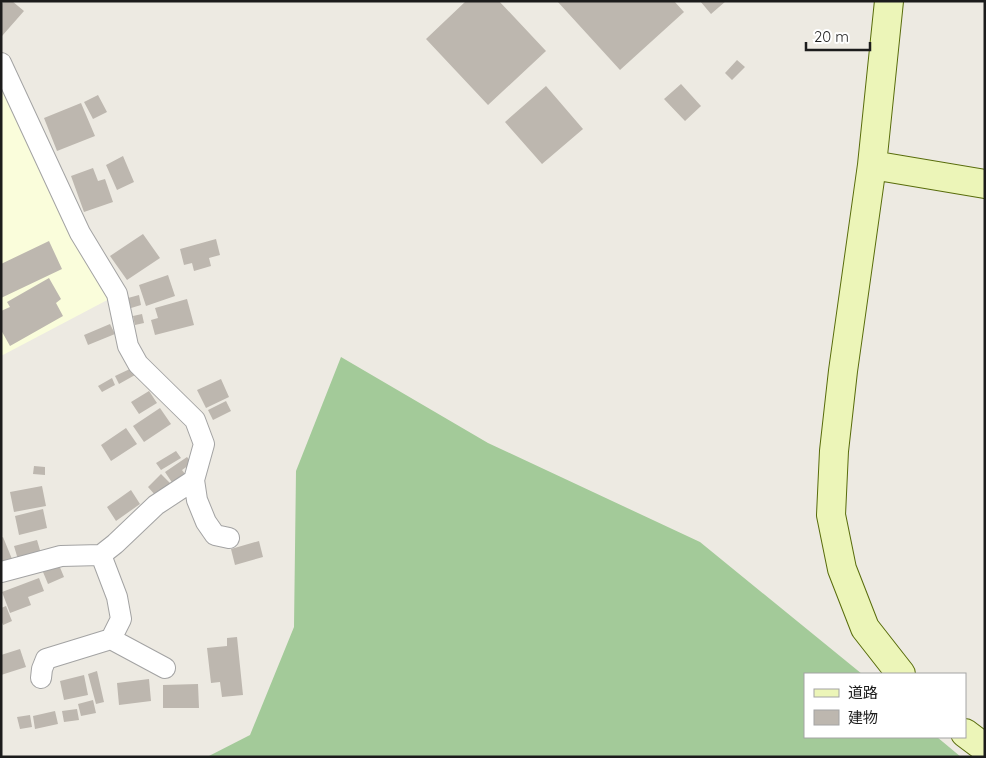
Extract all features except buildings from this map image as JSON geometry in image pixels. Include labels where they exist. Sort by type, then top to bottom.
[{"type":"street","points":[[889,1],[872,165],[843,371],[834,451],[831,515],[842,569],[866,628],[900,673]]},
{"type":"street","points":[[1,63],[80,233],[117,294],[128,346],[138,364],[195,420],[204,444],[194,480],[196,500],[206,522],[215,535],[229,538]]},
{"type":"street","points":[[872,165],[985,184]]},
{"type":"street","points":[[1,572],[60,556],[101,556],[156,505],[194,480]]},
{"type":"street","points":[[101,556],[117,597],[121,619],[112,639]]},
{"type":"street","points":[[41,678],[46,659],[112,639],[165,668]]},
{"type":"street","points":[[966,735],[985,748]]},
{"type":"shaded area","points":[[1,75],[113,297],[1,356]]},
{"type":"green space","points":[[341,357],[488,443],[700,542],[861,673],[804,673],[804,738],[938,738],[961,757],[207,757],[250,735],[294,627],[296,471]]}]
